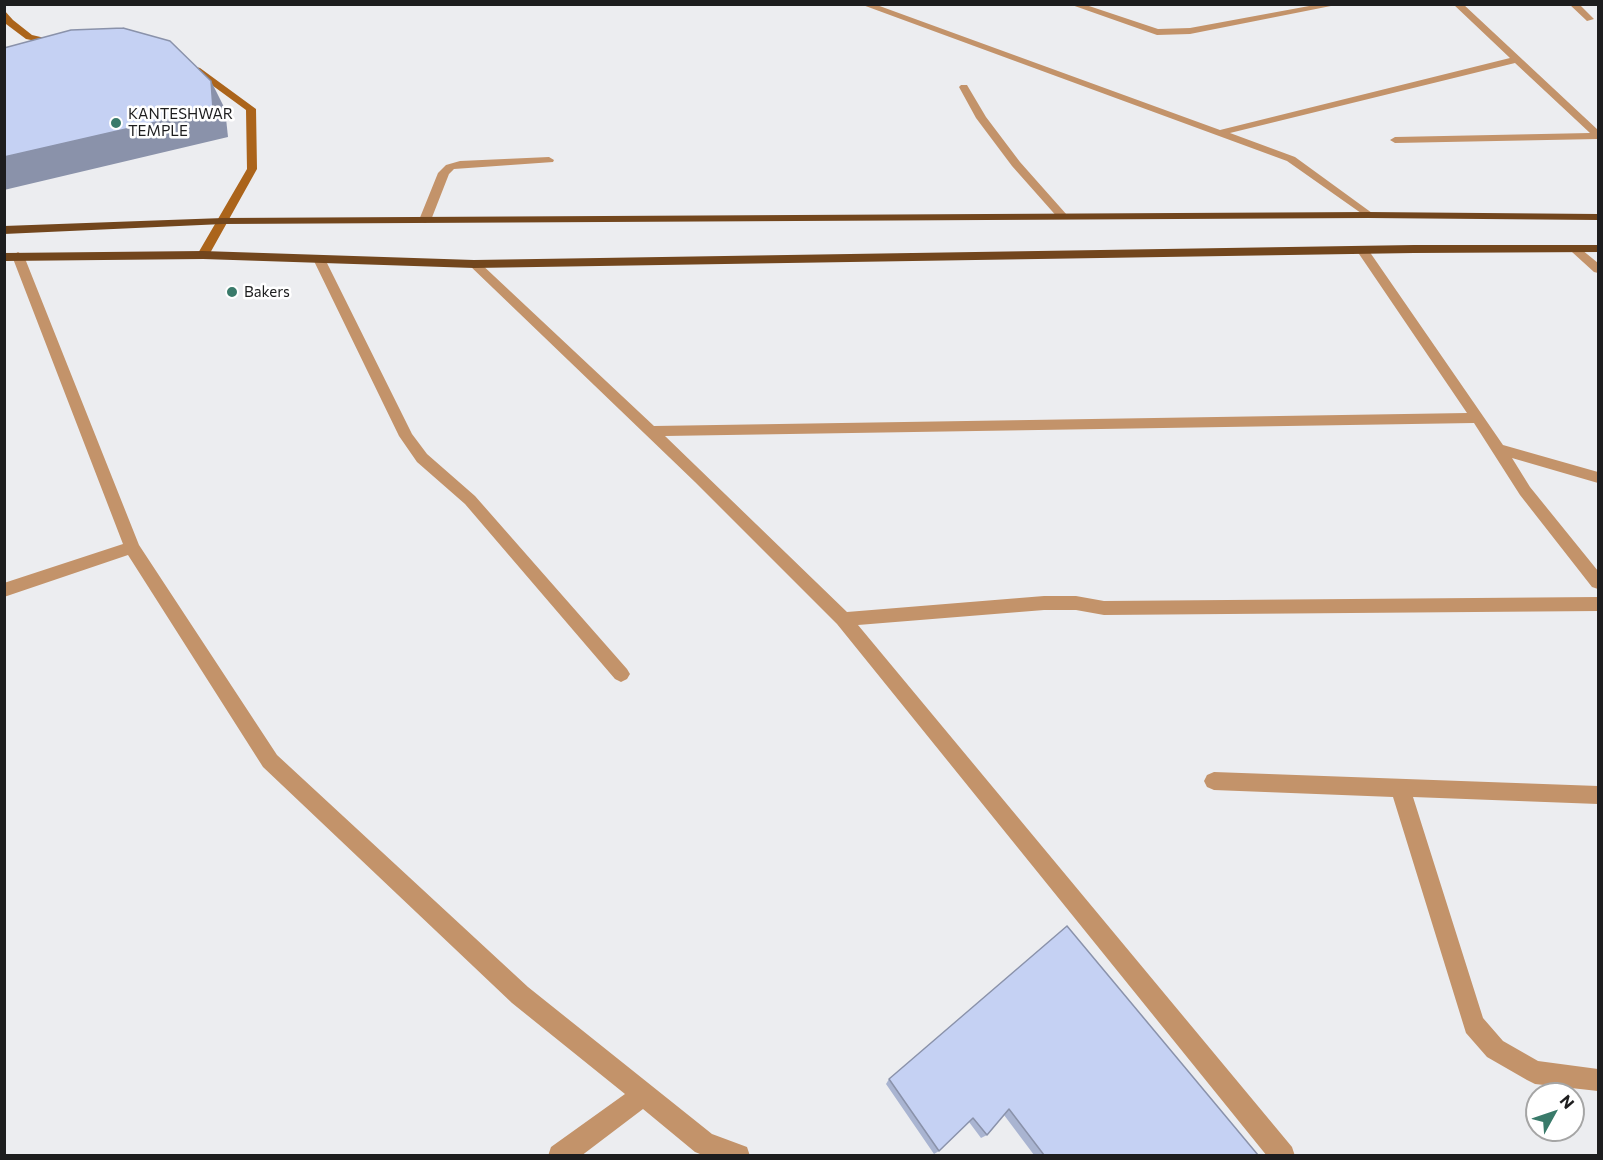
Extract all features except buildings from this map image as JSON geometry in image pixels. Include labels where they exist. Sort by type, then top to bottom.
[{"type":"highway","points":[[4,230],[223,221],[1368,215],[1599,217]]},
{"type":"highway","points":[[11,256],[203,255],[474,264],[1599,249]]},
{"type":"main road","points":[[4,13],[9,22],[28,37],[77,45]]},
{"type":"main road","points":[[177,64],[197,70],[251,109],[252,169],[203,255]]},
{"type":"street","points":[[864,4],[1291,159],[1368,215]]},
{"type":"street","points":[[1079,6],[1157,32],[1190,31],[1337,4]]},
{"type":"street","points":[[1457,4],[1515,60],[1599,135]]},
{"type":"street","points":[[1573,4],[1590,19]]},
{"type":"street","points":[[30,50],[47,40]]},
{"type":"street","points":[[1220,133],[1515,60]]},
{"type":"street","points":[[964,87],[981,118],[1016,164],[1063,217]]},
{"type":"street","points":[[1395,140],[1599,135]]},
{"type":"street","points":[[425,220],[444,173],[450,168],[460,164],[549,160]]},
{"type":"street","points":[[1576,249],[1599,269]]},
{"type":"street","points":[[1363,251],[1478,418],[1525,491],[1599,582]]},
{"type":"street","points":[[11,256],[132,547],[270,761],[520,995],[643,1095],[705,1149],[738,1155]]},
{"type":"street","points":[[319,259],[406,436],[422,458],[470,500],[621,674]]},
{"type":"street","points":[[474,264],[651,431],[843,619],[1282,1155]]},
{"type":"street","points":[[651,431],[1478,418]]},
{"type":"street","points":[[1498,449],[1599,477]]},
{"type":"street","points":[[4,590],[132,547]]},
{"type":"street","points":[[843,619],[1044,603],[1076,603],[1104,608],[1599,604]]},
{"type":"street","points":[[1214,781],[1599,795]]},
{"type":"street","points":[[1400,788],[1474,1025],[1495,1049],[1535,1072],[1599,1080]]},
{"type":"street","points":[[561,1155],[643,1095]]},
{"type":"place","name":"KANTESHWAR TEMPLE","points":[[116,123]]},
{"type":"place","name":"Bakers","points":[[232,292]]}]
